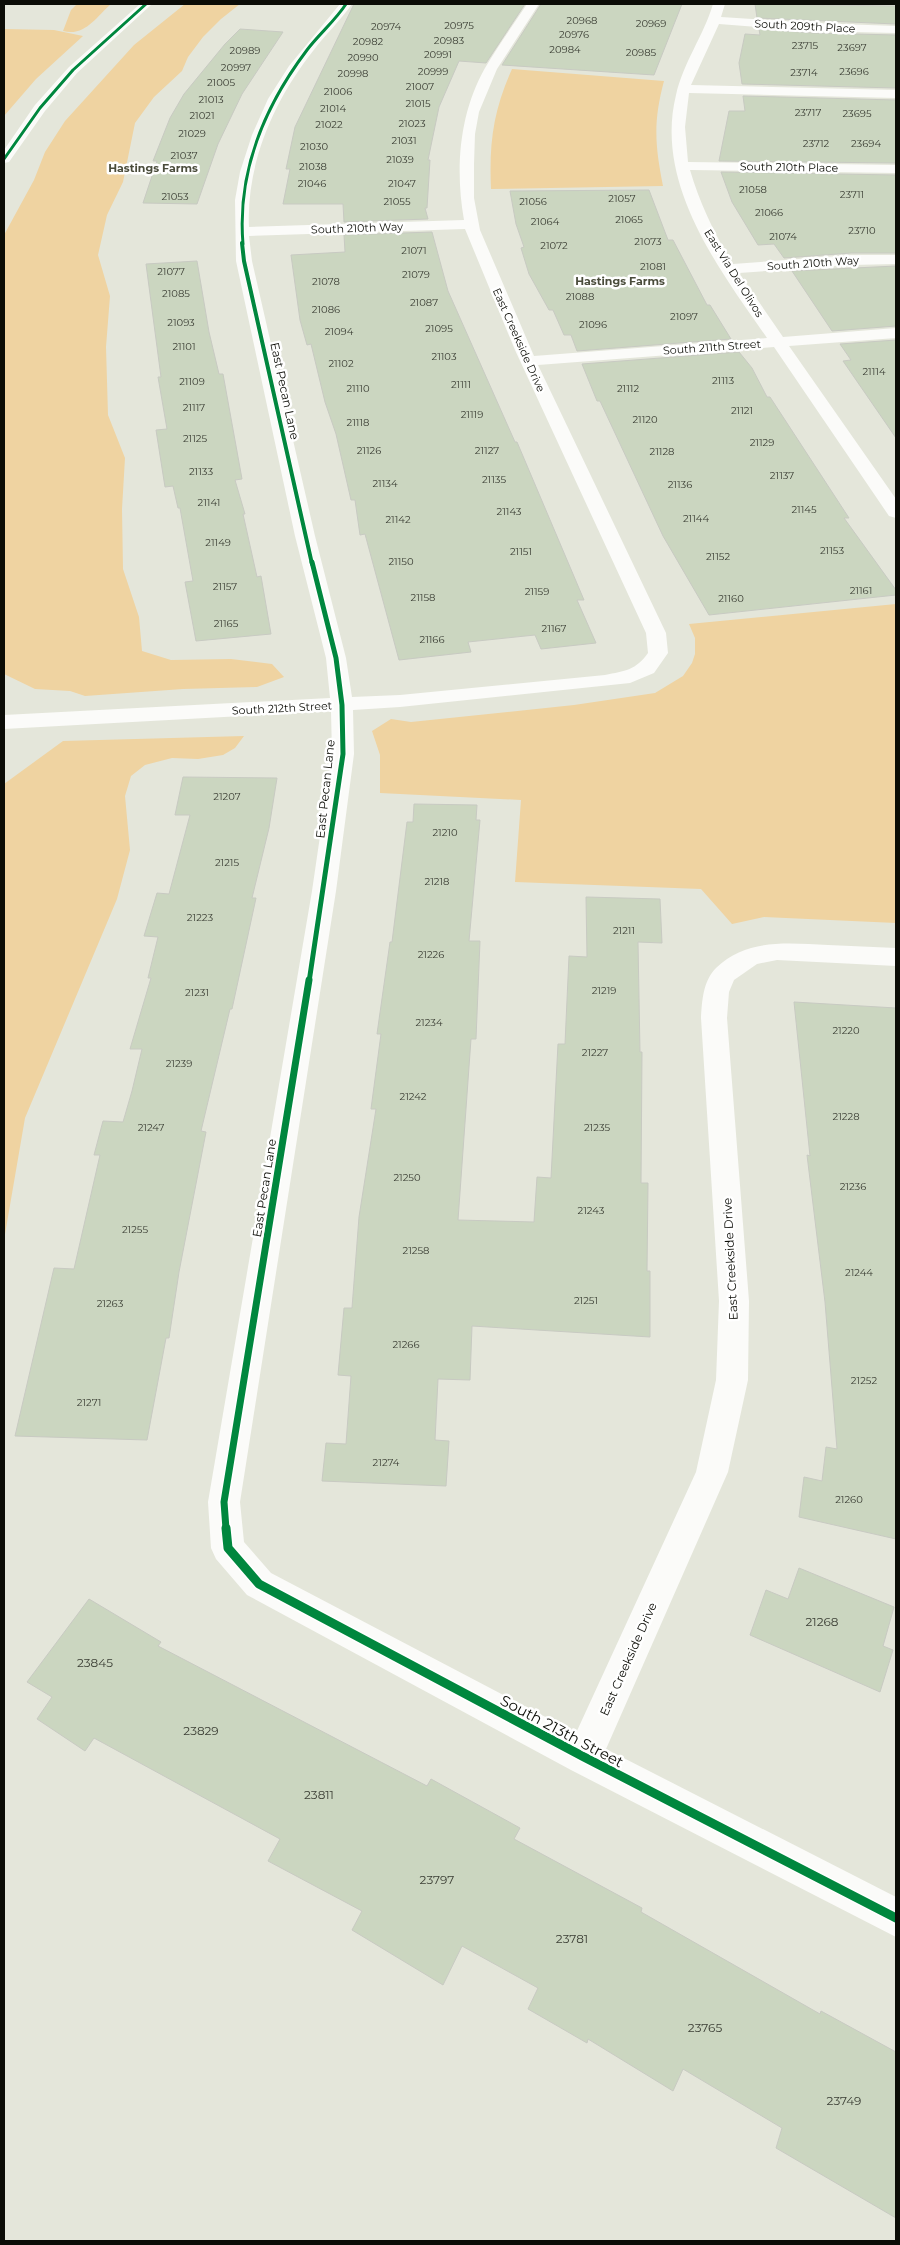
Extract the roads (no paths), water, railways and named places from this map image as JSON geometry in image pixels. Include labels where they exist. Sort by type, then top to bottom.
[{"type":"street","points":[[4,159],[40,108],[73,70],[146,4]]},
{"type":"street","name":"East Pecan Lane","points":[[228,1548],[224,1502],[335,820],[343,754],[342,705],[336,658],[305,536],[244,261],[242,193],[250,158],[264,118],[285,82],[308,49],[339,15],[346,4]]},
{"type":"street","name":"East Creekside Drive","points":[[533,4],[491,70],[473,112],[468,134],[467,198],[472,224],[492,280],[656,633],[658,653],[647,669]]},
{"type":"street","name":"East Via Del Olivos","points":[[719,4],[684,89],[678,132],[683,166],[693,201],[713,243],[896,512]]},
{"type":"street","name":"South 209th Place","points":[[714,20],[812,28],[896,29]]},
{"type":"street","points":[[684,89],[896,94]]},
{"type":"street","name":"South 210th Place","points":[[683,166],[896,169]]},
{"type":"street","name":"South 210th Way","points":[[242,232],[472,224]]},
{"type":"street","name":"South 210th Way","points":[[730,269],[851,260],[896,259]]},
{"type":"street","name":"South 211th Street","points":[[528,361],[896,333]]},
{"type":"street","name":"South 212th Street","points":[[4,722],[400,701],[605,681],[630,677],[647,669]]},
{"type":"street","name":"East Creekside Drive","points":[[584,1757],[712,1472],[732,1380],[734,1301],[714,1018],[716,992],[724,974],[749,957],[777,952],[896,957]]},
{"type":"street","name":"South 213th Street","points":[[228,1548],[259,1584],[584,1757],[896,1918]]},
{"type":"district","name":"Hastings Farms","points":[[153,168]]},
{"type":"district","name":"Hastings Farms","points":[[620,281]]}]
